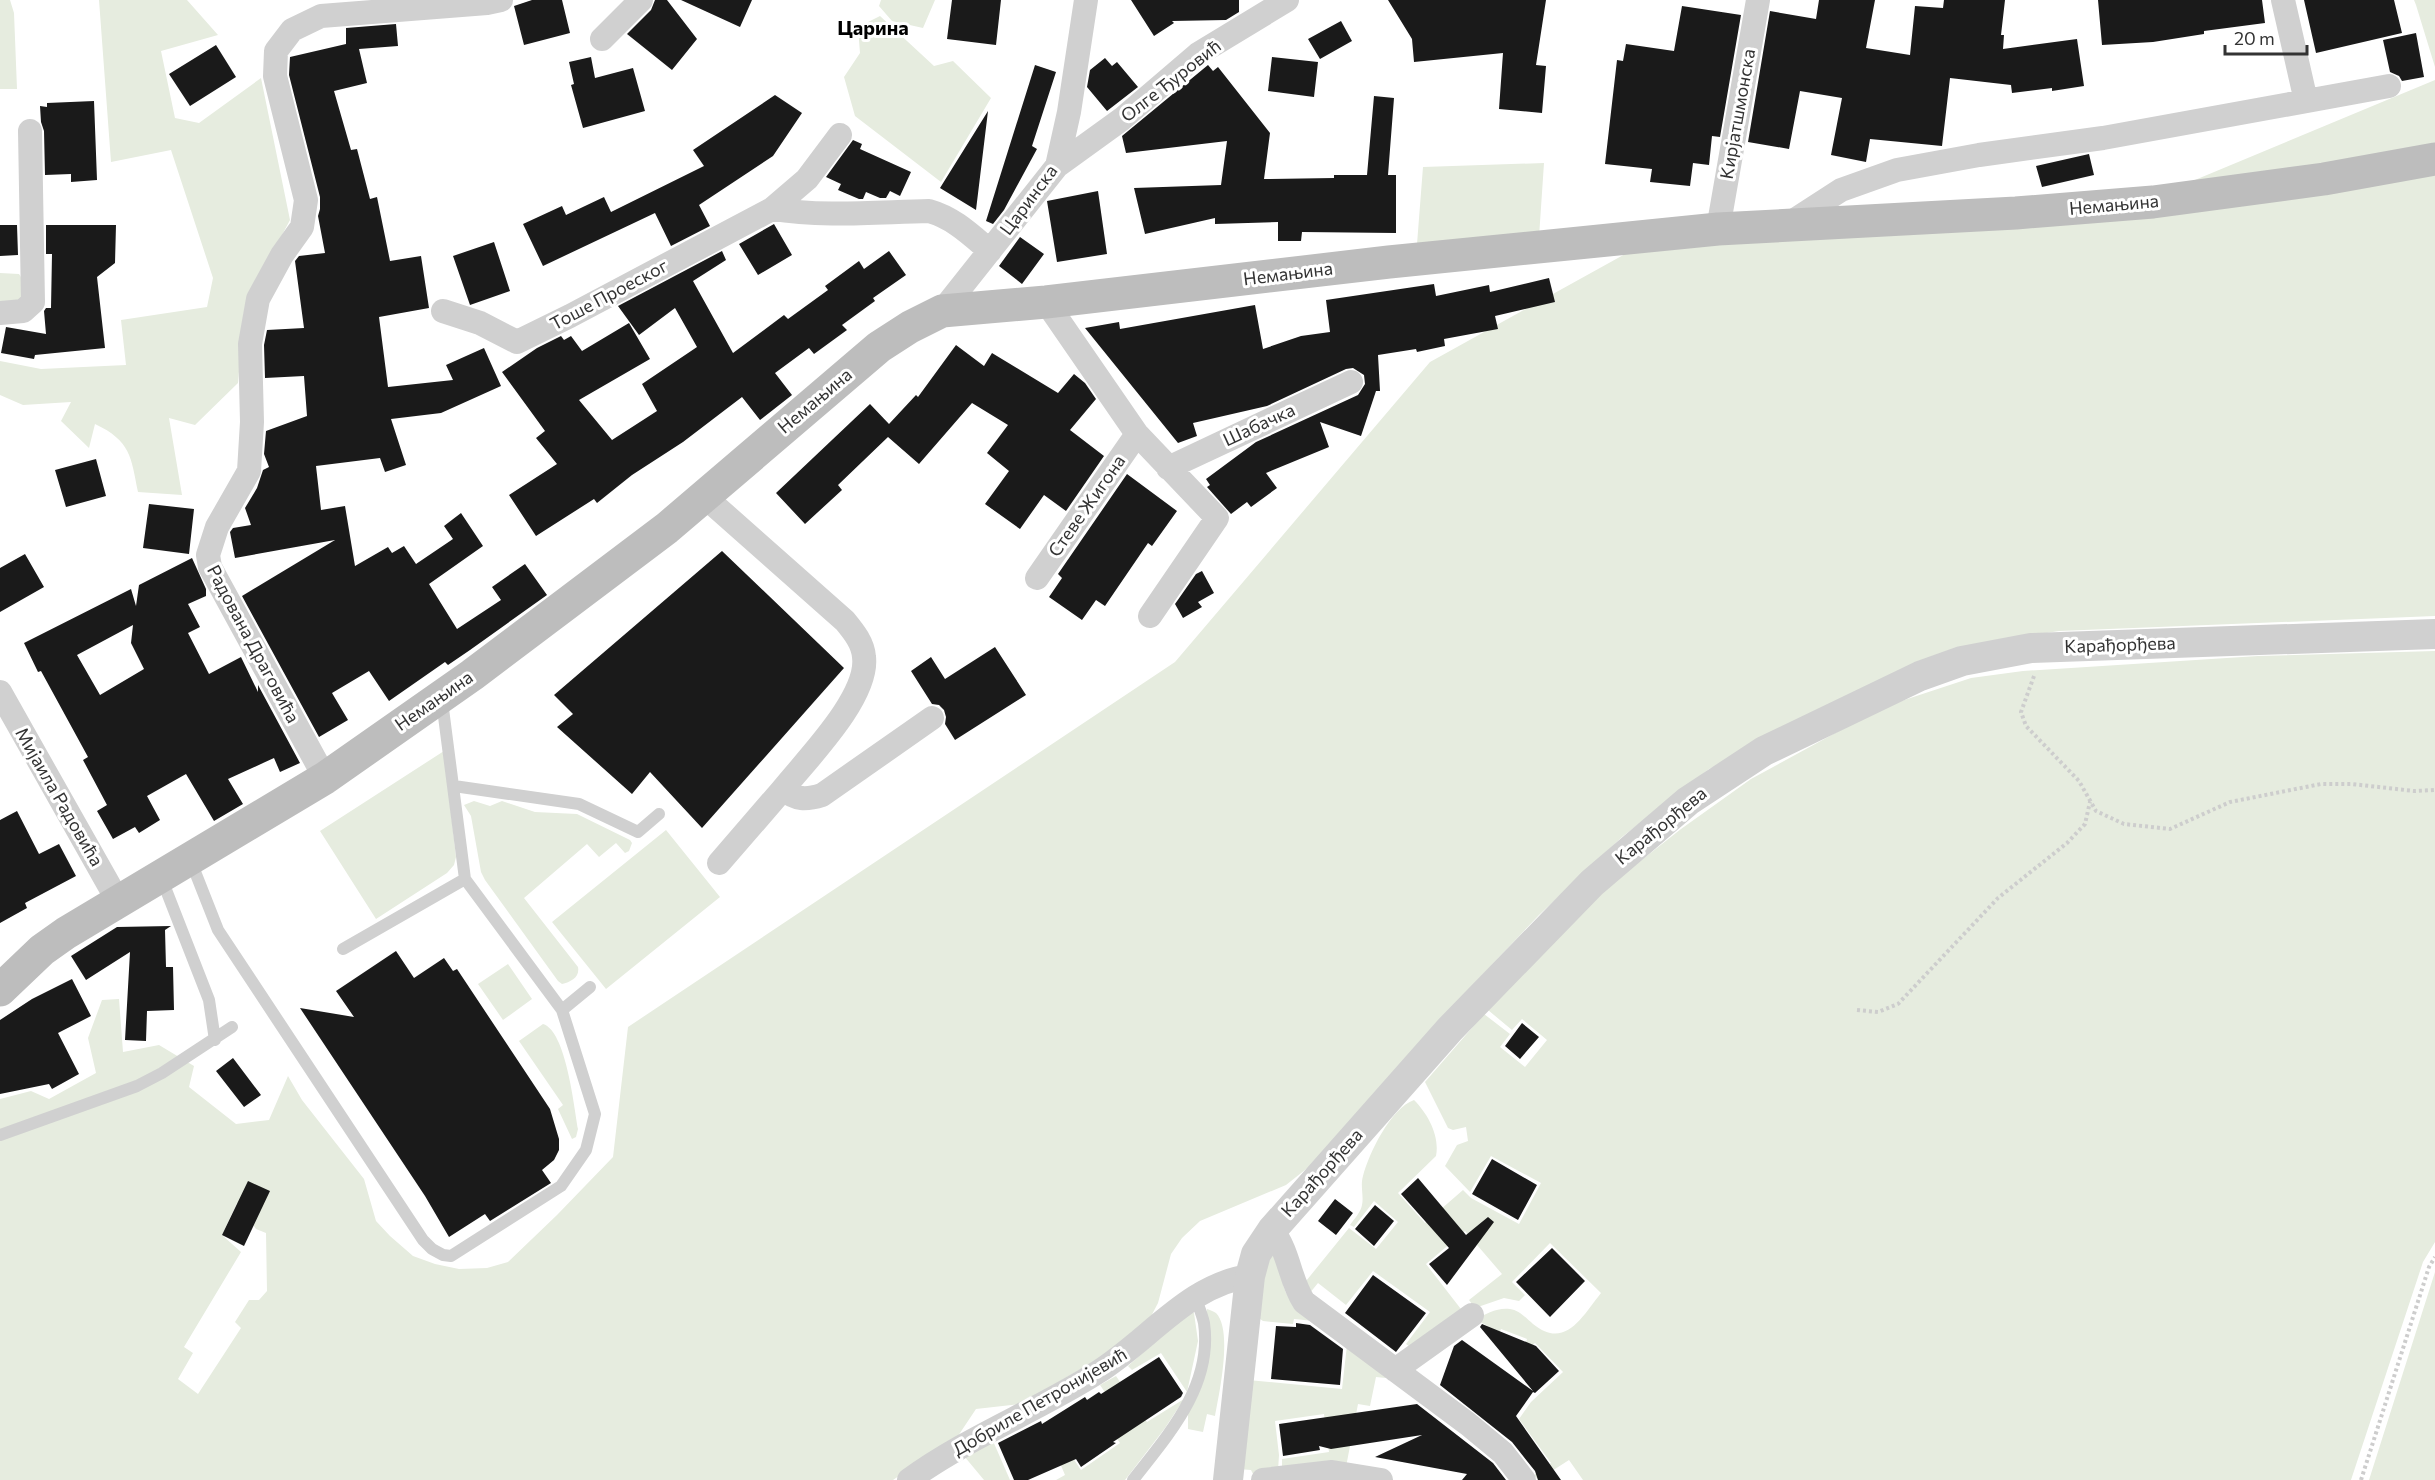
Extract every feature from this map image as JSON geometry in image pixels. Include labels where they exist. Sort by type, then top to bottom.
[{"type":"main road","name":"Немањина","points":[[0,990],[54,940],[325,778],[442,696],[605,576],[705,497],[879,347],[910,327],[942,311],[1046,302],[1389,262],[1718,229],[2016,213],[2153,202],[2324,179],[2435,159]]},
{"type":"street","name":"Радована Драговића","points":[[325,778],[210,567],[208,555],[217,527],[249,471],[252,422],[250,344],[258,299],[282,255],[302,227],[306,200],[275,76],[276,51],[292,30],[321,16],[501,0]]},
{"type":"street","points":[[602,39],[641,0]]},
{"type":"street","name":"Царинска","points":[[942,311],[1058,166],[1086,0]]},
{"type":"street","name":"Кирјатшмонска","points":[[1718,229],[1758,0]]},
{"type":"street","points":[[2283,0],[2306,101]]},
{"type":"street","name":"Олге Ђуровић","points":[[1058,166],[1122,119],[1198,54],[1274,4]]},
{"type":"street","name":"Немањина","points":[[1790,224],[1841,190],[1897,170],[1979,155],[2103,138],[2390,86]]},
{"type":"street","points":[[0,313],[23,311],[33,302],[30,131]]},
{"type":"street","name":"Тоше Проеског","points":[[443,311],[480,323],[517,342],[772,209],[807,179],[840,135]]},
{"type":"street","points":[[772,209],[792,212],[846,213],[929,211],[943,214],[990,251]]},
{"type":"street","points":[[1046,302],[1137,434],[1217,518],[1150,616]]},
{"type":"street","name":"Шабачка","points":[[1167,468],[1351,382]]},
{"type":"street","name":"Стеве Жигона","points":[[1037,578],[1137,434]]},
{"type":"street","points":[[705,497],[845,621],[855,633],[864,655],[865,665],[860,687],[828,734],[719,863]]},
{"type":"street","name":"Карађорђева","points":[[1228,1480],[1250,1276],[1256,1254],[1272,1230],[1450,1029],[1592,883],[1688,801],[1764,751],[1920,676],[1962,661],[2042,648],[2435,634]]},
{"type":"street","name":"Мијаила Радовића","points":[[0,692],[118,901]]},
{"type":"street","points":[[783,789],[790,796],[800,799],[810,800],[822,795],[932,718]]},
{"type":"street","points":[[1272,1230],[1288,1257],[1298,1293],[1304,1302],[1503,1453],[1524,1480]]},
{"type":"street","name":"Добриле Петронијевић","points":[[909,1480],[927,1467],[1015,1416],[1098,1373],[1130,1350],[1195,1296],[1230,1279],[1250,1276]]},
{"type":"street","points":[[1395,1370],[1472,1315]]},
{"type":"street","points":[[1263,1480],[1332,1472],[1381,1480]]},
{"type":"lane","points":[[189,858],[218,930],[423,1240],[432,1249],[443,1255],[452,1256],[561,1186],[586,1150],[595,1114],[561,1010],[465,879],[442,696]]},
{"type":"lane","points":[[454,786],[579,804],[638,832],[659,814]]},
{"type":"lane","points":[[161,876],[209,1000],[214,1040]]},
{"type":"lane","points":[[343,949],[465,879]]},
{"type":"lane","points":[[561,1010],[590,987]]},
{"type":"lane","points":[[0,1135],[137,1086],[162,1073],[232,1027]]},
{"type":"lane","points":[[1133,1480],[1179,1419],[1194,1392],[1201,1368],[1204,1345],[1204,1323],[1195,1296]]},
{"type":"path","points":[[2042,648],[2028,698],[2021,712],[2026,726],[2079,781],[2096,811],[2124,824],[2170,829],[2230,801],[2322,784],[2352,784],[2414,791],[2435,790]]},
{"type":"path","points":[[1857,1010],[1878,1012],[1898,1004],[1998,898],[2067,843],[2085,824],[2090,801]]},
{"type":"path","points":[[2361,1480],[2428,1267],[2435,1257]]},
{"type":"shaded area","points":[[0,0],[10,0],[14,13],[17,89],[0,89]]},
{"type":"shaded area","points":[[99,0],[187,0],[218,35],[161,51],[175,118],[199,123],[261,78],[290,220],[244,312],[238,383],[195,425],[169,418],[182,495],[138,492],[131,460],[123,444],[116,437],[95,424],[89,448],[61,421],[71,402],[23,405],[0,395],[0,361],[41,369],[126,365],[121,320],[207,307],[213,278],[171,150],[111,162]]},
{"type":"shaded area","points":[[881,0],[935,0],[923,28],[892,21],[879,6]]},
{"type":"shaded area","points":[[2414,0],[2435,0],[2435,67],[2416,5]]},
{"type":"shaded area","points":[[880,16],[934,66],[953,61],[991,98],[941,182],[855,116],[844,77],[860,53],[858,27]]},
{"type":"shaded area","points":[[2435,80],[2435,616],[2059,631],[1983,643],[1709,769],[1622,837],[1539,915],[1431,1029],[1310,1166],[1286,1185],[1200,1221],[1182,1238],[1171,1254],[1158,1303],[1147,1324],[1130,1340],[1021,1404],[976,1409],[958,1436],[893,1480],[0,1480],[0,1099],[31,1091],[49,1099],[96,1073],[88,1038],[102,1000],[119,999],[123,1052],[159,1045],[194,1066],[189,1087],[236,1124],[269,1120],[288,1076],[302,1100],[364,1179],[376,1221],[413,1256],[459,1269],[487,1268],[508,1262],[613,1157],[628,1027],[1175,662],[1430,362],[1636,248],[2094,222]],"holes":[[[237,1203],[256,1229],[266,1233],[267,1291],[259,1300],[249,1300],[235,1322],[241,1328],[198,1394],[178,1379],[193,1353],[184,1347],[241,1252],[222,1235]]]},
{"type":"shaded area","points":[[1544,163],[1539,237],[1417,244],[1423,167]]},
{"type":"shaded area","points":[[0,273],[19,274],[32,294],[0,322]]},
{"type":"shaded area","points":[[2435,651],[2435,1242],[2423,1262],[2351,1480],[1583,1480],[1569,1460],[1538,1480],[1534,1475],[1551,1463],[1519,1419],[1531,1402],[1563,1372],[1535,1343],[1522,1355],[1527,1339],[1501,1329],[1495,1341],[1490,1339],[1493,1329],[1475,1319],[1497,1310],[1510,1309],[1520,1313],[1544,1331],[1554,1334],[1564,1332],[1580,1320],[1601,1293],[1550,1243],[1512,1282],[1525,1295],[1519,1301],[1504,1298],[1475,1308],[1469,1300],[1502,1274],[1465,1231],[1426,1264],[1464,1313],[1413,1349],[1406,1344],[1430,1312],[1373,1271],[1346,1305],[1318,1283],[1309,1294],[1302,1286],[1349,1228],[1376,1249],[1398,1222],[1374,1201],[1354,1227],[1350,1225],[1361,1208],[1363,1176],[1382,1132],[1397,1112],[1414,1100],[1432,1126],[1437,1148],[1436,1156],[1398,1193],[1425,1223],[1463,1190],[1471,1198],[1519,1224],[1541,1183],[1491,1156],[1470,1192],[1445,1166],[1457,1145],[1468,1141],[1466,1127],[1453,1130],[1448,1128],[1425,1082],[1484,1014],[1510,1034],[1500,1047],[1525,1067],[1547,1040],[1522,1019],[1512,1030],[1488,1010],[1591,900],[1681,829],[1751,779],[1883,707],[1971,678],[2023,671],[2258,656]]},
{"type":"shaded area","points":[[444,751],[456,857],[454,865],[447,873],[376,919],[320,831]]},
{"type":"shaded area","points":[[474,801],[490,806],[502,801],[535,812],[577,814],[632,843],[629,851],[625,853],[616,843],[599,857],[587,844],[524,898],[578,967],[578,974],[572,980],[562,984],[558,981],[485,880],[481,872],[471,816],[464,805]]},
{"type":"shaded area","points":[[666,830],[720,897],[606,989],[552,922]]},
{"type":"shaded area","points":[[508,964],[532,999],[503,1020],[478,984]]},
{"type":"shaded area","points":[[543,1024],[558,1040],[568,1070],[578,1129],[576,1137],[572,1139],[558,1109],[563,1105],[519,1041]]},
{"type":"shaded area","points":[[1271,1252],[1277,1262],[1288,1297],[1314,1321],[1294,1319],[1293,1324],[1263,1321],[1257,1317],[1264,1270]]},
{"type":"shaded area","points":[[2435,1272],[2435,1480],[2369,1480]]},
{"type":"shaded area","points":[[1207,1309],[1216,1313],[1221,1321],[1224,1347],[1222,1378],[1215,1416],[1207,1414],[1203,1432],[1188,1429],[1188,1413]]},
{"type":"shaded area","points":[[1190,1311],[1194,1313],[1198,1341],[1187,1392],[1161,1353],[1132,1370],[1128,1366]]},
{"type":"shaded area","points":[[1347,1345],[1386,1374],[1386,1378],[1376,1377],[1370,1406],[1358,1404],[1346,1467],[1282,1471],[1282,1459],[1329,1452],[1324,1414],[1275,1421],[1279,1455],[1278,1471],[1253,1474],[1251,1470],[1238,1469],[1248,1380],[1342,1389]]},
{"type":"shaded area","points":[[1116,1376],[1147,1422],[1184,1399],[1125,1480],[1056,1480],[1065,1475],[1043,1423],[1048,1421],[1081,1470],[1120,1443],[1104,1420],[1117,1410],[1100,1385]]},
{"type":"shaded area","points":[[993,1441],[1010,1480],[984,1480],[964,1456]]},
{"type":"building","points":[[532,0],[562,0],[570,33],[524,45],[514,6]]},
{"type":"building","points":[[655,0],[667,0],[697,39],[672,70],[627,34],[651,10]]},
{"type":"building","points":[[681,0],[752,0],[740,27]]},
{"type":"building","points":[[952,0],[1001,0],[996,45],[947,39]]},
{"type":"building","points":[[1131,0],[1239,0],[1239,12],[1226,20],[1172,21],[1174,23],[1154,36]]},
{"type":"building","points":[[1388,0],[1546,0],[1536,65],[1546,66],[1542,113],[1499,109],[1503,53],[1414,62],[1412,39]]},
{"type":"building","points":[[1819,0],[1875,0],[1866,48],[1910,55],[1915,6],[1943,8],[1944,0],[2005,0],[2001,35],[2004,35],[2003,49],[2077,39],[2084,86],[2052,91],[2052,88],[2012,93],[2011,85],[1950,78],[1942,146],[1870,139],[1866,162],[1831,155],[1842,98],[1800,91],[1789,149],[1748,142],[1770,11],[1816,19]]},
{"type":"building","points":[[2098,0],[2262,0],[2265,23],[2204,31],[2204,34],[2153,42],[2102,45]]},
{"type":"building","points":[[2304,0],[2394,0],[2402,33],[2316,53]]},
{"type":"building","points":[[1682,6],[1741,15],[1720,137],[1712,136],[1709,165],[1693,163],[1690,186],[1650,182],[1652,169],[1605,164],[1617,60],[1623,61],[1626,44],[1674,51]]},
{"type":"building","points":[[1341,21],[1352,41],[1320,59],[1308,39]]},
{"type":"building","points":[[396,24],[398,46],[359,49],[367,83],[334,91],[351,150],[357,149],[370,199],[377,197],[390,261],[421,256],[429,308],[379,317],[388,387],[453,380],[446,365],[484,348],[501,386],[441,413],[391,419],[406,465],[385,472],[380,458],[316,466],[321,510],[345,506],[355,566],[388,547],[392,553],[404,546],[416,564],[453,539],[444,526],[461,513],[483,546],[429,584],[457,629],[501,600],[492,587],[525,564],[547,595],[448,665],[445,662],[389,701],[369,671],[332,693],[348,720],[319,737],[242,596],[335,540],[235,558],[230,532],[233,528],[251,525],[245,508],[257,488],[263,470],[269,467],[264,454],[266,431],[307,416],[304,376],[265,378],[264,345],[267,330],[304,328],[295,261],[299,256],[325,253],[318,216],[320,197],[289,75],[290,57],[346,44],[346,28]]},
{"type":"building","points":[[2416,33],[2424,77],[2402,81],[2399,76],[2390,72],[2383,40]]},
{"type":"building","points":[[216,45],[236,77],[190,106],[169,74]]},
{"type":"building","points":[[591,57],[595,78],[633,68],[645,111],[583,128],[571,85],[574,84],[569,62]]},
{"type":"building","points":[[1272,57],[1318,62],[1314,97],[1268,91]]},
{"type":"building","points":[[1105,58],[1112,66],[1117,62],[1138,87],[1107,111],[1087,87],[1090,70]]},
{"type":"building","points":[[1035,65],[1056,72],[1032,146],[1037,149],[1004,210],[993,224],[986,221]]},
{"type":"building","points":[[1208,65],[1213,71],[1218,67],[1270,133],[1264,179],[1367,175],[1374,96],[1394,98],[1388,175],[1396,175],[1396,233],[1302,232],[1301,241],[1278,241],[1278,222],[1215,224],[1215,218],[1145,234],[1134,188],[1221,185],[1227,141],[1126,153],[1122,136]]},
{"type":"building","points":[[775,95],[802,113],[773,156],[699,205],[710,226],[671,246],[655,213],[543,266],[523,224],[562,206],[566,215],[604,197],[611,212],[704,166],[693,150]]},
{"type":"building","points":[[94,101],[97,180],[71,182],[71,174],[45,175],[44,131],[40,106],[47,107],[47,103]]},
{"type":"building","points":[[988,111],[976,210],[940,188]]},
{"type":"building","points":[[853,140],[862,144],[860,149],[911,172],[900,196],[890,191],[886,198],[880,198],[866,192],[863,199],[859,199],[838,190],[841,184],[826,177]]},
{"type":"building","points":[[2089,154],[2094,175],[2042,187],[2036,166]]},
{"type":"building","points":[[1098,191],[1107,254],[1057,262],[1047,201]]},
{"type":"building","points":[[774,224],[792,255],[758,275],[739,244]]},
{"type":"building","points":[[0,225],[17,225],[18,255],[0,256]]},
{"type":"building","points":[[46,225],[116,225],[115,263],[97,277],[105,348],[35,355],[34,359],[1,353],[6,327],[46,334],[44,311],[46,308],[51,308],[52,254],[46,254]]},
{"type":"building","points":[[1020,237],[1044,254],[1022,284],[999,266]]},
{"type":"building","points":[[494,242],[510,291],[470,305],[453,256]]},
{"type":"building","points":[[722,251],[726,260],[693,281],[733,353],[784,315],[788,319],[828,290],[825,286],[859,261],[864,269],[889,251],[906,275],[873,298],[875,301],[842,325],[847,330],[814,354],[809,348],[775,373],[792,395],[760,420],[742,397],[683,442],[632,475],[597,503],[594,499],[536,536],[509,495],[557,464],[536,438],[545,431],[502,372],[537,348],[561,336],[564,340],[571,336],[582,351],[629,323],[650,359],[579,400],[612,440],[657,411],[642,384],[697,347],[675,308],[639,335],[618,306]]},
{"type":"building","points":[[1549,278],[1555,302],[1495,316],[1498,329],[1444,339],[1445,346],[1417,352],[1416,349],[1378,355],[1380,391],[1376,391],[1361,436],[1320,422],[1329,447],[1266,473],[1277,488],[1251,507],[1247,502],[1231,514],[1207,487],[1210,485],[1206,479],[1256,442],[1358,395],[1365,384],[1364,375],[1353,368],[1346,369],[1267,406],[1193,423],[1197,436],[1178,443],[1085,328],[1119,322],[1120,329],[1255,305],[1263,349],[1301,336],[1330,332],[1326,300],[1434,284],[1436,296],[1489,285],[1490,292]]},
{"type":"building","points":[[956,345],[984,366],[992,353],[1058,393],[1074,374],[1085,383],[1096,399],[1070,430],[1104,456],[1066,511],[1044,495],[1020,529],[985,504],[1009,471],[987,453],[1008,425],[972,403],[919,464],[888,437],[838,485],[842,490],[805,524],[776,493],[870,404],[889,424],[916,395],[918,397]]},
{"type":"building","points":[[96,459],[106,496],[66,507],[55,470]]},
{"type":"building","points":[[1127,474],[1177,511],[1152,546],[1148,543],[1105,606],[1096,600],[1082,620],[1049,597],[1062,578],[1058,574]]},
{"type":"building","points":[[149,504],[194,509],[189,554],[143,548]]},
{"type":"building","points":[[722,551],[844,668],[702,828],[650,772],[632,794],[557,727],[573,714],[554,695]]},
{"type":"building","points":[[25,554],[44,587],[0,612],[0,568]]},
{"type":"building","points":[[192,558],[206,589],[206,596],[188,604],[200,627],[188,633],[209,674],[241,657],[258,692],[258,685],[300,763],[280,772],[274,758],[228,779],[243,804],[214,821],[186,774],[147,796],[160,820],[139,833],[135,827],[113,839],[97,811],[107,805],[83,760],[88,757],[41,671],[38,672],[24,643],[131,589],[136,606],[139,585]],"holes":[[[133,625],[131,643],[144,669],[100,695],[77,655]]]},
{"type":"building","points":[[1202,571],[1214,593],[1198,602],[1202,607],[1183,618],[1175,604],[1196,574]]},
{"type":"building","points":[[995,647],[1026,695],[955,740],[945,724],[944,710],[939,705],[932,704],[911,671],[931,657],[945,679]]},
{"type":"building","points":[[17,811],[39,854],[59,844],[76,876],[25,903],[27,908],[0,923],[0,820]]},
{"type":"building","points":[[171,926],[165,930],[166,967],[173,967],[174,1010],[147,1011],[146,1041],[125,1040],[130,952],[86,980],[71,956],[117,927]]},
{"type":"building","points":[[396,951],[414,978],[444,958],[453,971],[457,969],[550,1109],[559,1139],[559,1150],[554,1160],[542,1170],[551,1183],[490,1221],[485,1214],[449,1237],[425,1196],[300,1008],[354,1017],[336,991]]},
{"type":"building","points":[[72,979],[91,1016],[58,1033],[79,1074],[52,1089],[49,1084],[0,1094],[0,1020],[32,999]]},
{"type":"building","points":[[1522,1023],[1539,1037],[1520,1059],[1505,1046]]},
{"type":"building","points":[[233,1058],[261,1095],[244,1107],[216,1071]]},
{"type":"building","points":[[1492,1159],[1537,1185],[1518,1220],[1472,1194]]},
{"type":"building","points":[[1418,1178],[1466,1235],[1488,1217],[1494,1222],[1447,1285],[1429,1264],[1449,1248],[1401,1194]]},
{"type":"building","points":[[248,1181],[270,1191],[244,1246],[222,1235]]},
{"type":"building","points":[[1335,1199],[1353,1213],[1336,1235],[1318,1221]]},
{"type":"building","points":[[1375,1205],[1394,1221],[1374,1246],[1355,1229]]},
{"type":"building","points":[[1552,1248],[1585,1281],[1550,1317],[1516,1282]]},
{"type":"building","points":[[1373,1275],[1426,1313],[1396,1352],[1345,1313]]},
{"type":"building","points":[[1296,1323],[1310,1325],[1343,1349],[1340,1385],[1271,1379],[1276,1326],[1296,1327]]},
{"type":"building","points":[[1482,1324],[1536,1346],[1559,1371],[1535,1393],[1533,1392],[1516,1416],[1561,1480],[1538,1480],[1535,1471],[1512,1442],[1440,1385],[1454,1346],[1462,1340],[1533,1391],[1480,1327]]},
{"type":"building","points":[[1159,1357],[1183,1393],[1181,1397],[1113,1442],[1116,1443],[1081,1467],[1076,1459],[1028,1480],[1014,1480],[998,1443],[1041,1421],[1042,1424],[1085,1397],[1087,1400],[1099,1392],[1101,1394]]},
{"type":"building","points":[[1417,1404],[1493,1463],[1506,1480],[1462,1480],[1467,1474],[1375,1457],[1422,1435],[1331,1449],[1319,1446],[1320,1450],[1283,1456],[1279,1424]]},
{"type":"district","name":"Царина","points":[[873,28]]}]
